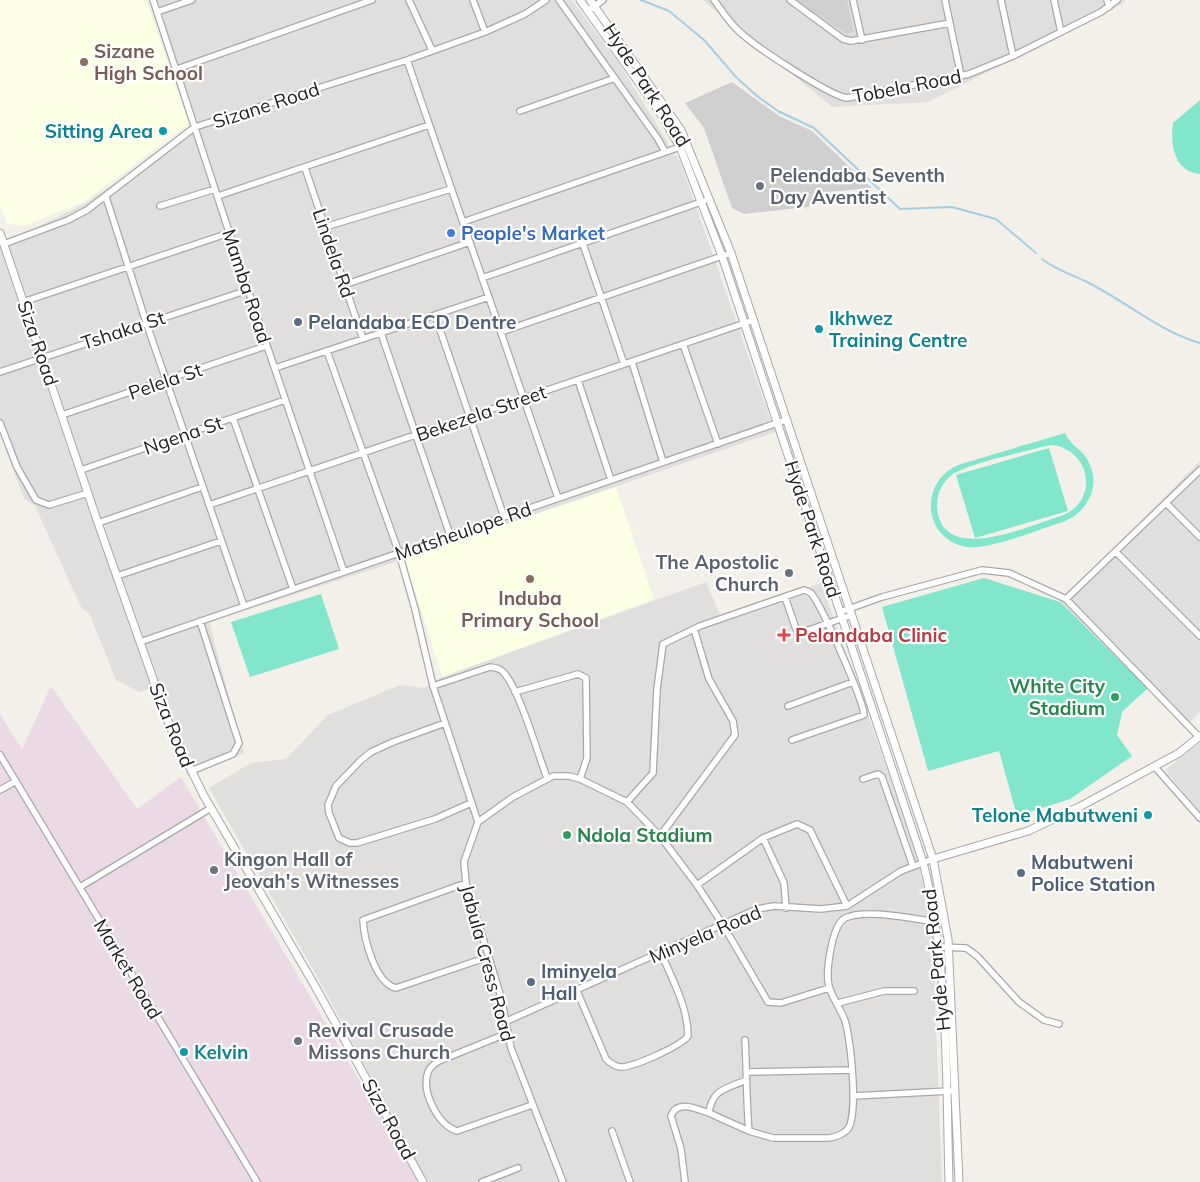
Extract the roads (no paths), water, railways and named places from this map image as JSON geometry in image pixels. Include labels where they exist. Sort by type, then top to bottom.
[{"type":"street","name":"Mamba Road","points":[[153,0],[266,346],[344,572]]},
{"type":"street","points":[[157,12],[192,0]]},
{"type":"street","points":[[177,69],[372,0]]},
{"type":"street","points":[[409,0],[432,50]]},
{"type":"street","points":[[473,0],[484,32]]},
{"type":"street","name":"Sizane Road","points":[[4,244],[68,220],[106,197],[196,128],[407,60],[484,32],[525,14],[546,0]]},
{"type":"street","points":[[559,0],[658,139],[665,152]]},
{"type":"street","name":"Hyde Park Road","points":[[580,0],[659,111],[680,147],[702,202],[745,323],[924,862],[936,922],[950,1182]]},
{"type":"street","points":[[588,11],[592,3],[603,0]]},
{"type":"street","name":"Tobela Road","points":[[714,0],[741,33],[838,97],[846,98],[961,76],[1013,56],[1109,7],[1118,0]]},
{"type":"street","points":[[790,0],[843,39],[862,40],[950,23]]},
{"type":"street","points":[[853,0],[862,40]]},
{"type":"street","points":[[945,0],[961,76]]},
{"type":"street","points":[[1001,0],[1013,56]]},
{"type":"street","points":[[1054,0],[1062,32]]},
{"type":"street","points":[[1107,0],[1109,7]]},
{"type":"street","name":"Hyde Park Road","points":[[592,3],[666,106],[688,144],[711,198],[754,320],[933,860],[948,946],[959,1182]]},
{"type":"street","points":[[407,60],[558,498]]},
{"type":"street","points":[[520,111],[614,78]]},
{"type":"street","points":[[218,196],[429,125]]},
{"type":"street","points":[[462,222],[688,144]]},
{"type":"street","name":"Lindela Rd","points":[[305,168],[363,339]]},
{"type":"street","points":[[160,206],[215,189]]},
{"type":"street","points":[[325,227],[451,189]]},
{"type":"street","points":[[106,197],[127,267],[244,606]]},
{"type":"street","points":[[482,278],[584,244],[711,198]]},
{"type":"street","name":"Siza Road","points":[[0,233],[98,523],[170,727],[191,772],[211,808],[315,986],[424,1182]]},
{"type":"street","points":[[23,302],[229,234]]},
{"type":"street","points":[[344,285],[470,242]]},
{"type":"street","points":[[584,244],[624,364]]},
{"type":"street","points":[[501,332],[731,253]]},
{"type":"street","name":"Tshaka St","points":[[0,372],[42,356],[248,290]]},
{"type":"street","points":[[274,368],[488,297]]},
{"type":"street","points":[[435,315],[504,517]]},
{"type":"street","name":"Bekezela Street","points":[[209,505],[754,320]]},
{"type":"street","points":[[380,333],[450,535]]},
{"type":"street","points":[[683,344],[718,444]]},
{"type":"street","name":"Pelela St","points":[[62,415],[266,346]]},
{"type":"street","points":[[327,350],[399,553],[415,609],[433,686],[478,822],[513,797],[546,778],[561,775],[580,779],[627,802],[660,836],[697,885],[768,1002],[781,1004],[829,988]]},
{"type":"street","points":[[632,362],[663,462]]},
{"type":"street","points":[[578,380],[611,480]]},
{"type":"street","name":"Ngena St","points":[[81,470],[285,400]]},
{"type":"street","points":[[233,418],[292,589]]},
{"type":"street","name":"Matsheulope Rd","points":[[140,642],[786,420]]},
{"type":"street","points":[[0,423],[17,467],[36,500],[49,505],[88,493]]},
{"type":"street","points":[[1066,598],[1200,470]]},
{"type":"street","points":[[98,523],[202,487]]},
{"type":"street","points":[[1166,503],[1200,537]]},
{"type":"street","points":[[117,576],[221,541]]},
{"type":"street","points":[[1116,552],[1200,636]]},
{"type":"street","points":[[785,596],[796,629],[800,633],[828,624],[841,615],[982,570],[1009,573],[1066,598],[1200,736],[1179,753],[1155,767],[1081,806],[1028,831],[933,860]]},
{"type":"street","points":[[627,802],[654,774],[657,689],[661,649],[667,641],[694,629],[785,596],[807,591],[828,624],[864,712],[862,717],[792,740]]},
{"type":"street","points":[[191,772],[233,754],[239,743],[200,621]]},
{"type":"street","points":[[660,836],[735,735],[733,721],[708,679],[694,629]]},
{"type":"street","points":[[433,686],[490,667],[498,668],[505,674],[515,692],[546,778]]},
{"type":"street","points":[[515,692],[578,674],[586,678],[587,758],[580,779]]},
{"type":"street","points":[[788,706],[853,682]]},
{"type":"street","points":[[445,723],[393,742],[366,755],[336,786],[328,805],[329,813],[339,838],[350,843],[357,843],[435,819],[471,804]]},
{"type":"street","name":"Market Road","points":[[0,755],[257,1182]]},
{"type":"street","points":[[1155,767],[1199,815]]},
{"type":"street","points":[[863,779],[878,774],[882,777],[913,866]]},
{"type":"street","points":[[0,790],[16,781]]},
{"type":"street","points":[[80,886],[211,808]]},
{"type":"street","name":"Jabula Cress Road","points":[[478,822],[464,862],[466,883],[507,1021],[511,1048],[563,1182]]},
{"type":"street","points":[[697,885],[763,838],[790,824],[806,826],[810,830],[847,906]]},
{"type":"street","points":[[763,838],[784,883],[786,908]]},
{"type":"street","name":"Minyela Road","points":[[507,1021],[765,906],[821,909],[847,906],[913,866],[933,860]]},
{"type":"street","points":[[466,883],[363,920],[368,945],[382,978],[400,989],[488,957]]},
{"type":"street","points":[[685,1182],[681,1149],[670,1116],[678,1107],[685,1106],[710,1113],[749,1131],[773,1138],[829,1138],[838,1136],[848,1130],[852,1118],[853,1096],[848,1032],[838,1002],[829,988],[828,975],[837,925],[843,919],[865,914],[936,922]]},
{"type":"street","points":[[938,947],[966,948],[977,956],[1019,1002],[1044,1020],[1059,1024]]},
{"type":"street","points":[[577,991],[606,1059],[614,1065],[626,1066],[676,1046],[688,1036],[688,1026],[681,999],[661,953]]},
{"type":"street","points":[[838,1002],[884,991],[914,992]]},
{"type":"street","points":[[508,1032],[438,1061],[432,1066],[427,1080],[429,1097],[440,1121],[445,1126],[457,1131],[532,1106]]},
{"type":"street","points":[[746,1040],[749,1131]]},
{"type":"street","points":[[747,1072],[851,1070]]},
{"type":"street","points":[[710,1113],[711,1100],[715,1093],[746,1080]]},
{"type":"street","points":[[853,1096],[955,1092]]},
{"type":"street","points":[[612,1131],[630,1182]]},
{"type":"street","points":[[482,1182],[498,1179],[518,1168]]},
{"type":"waterway","points":[[641,0],[669,11],[704,40],[736,77],[757,96],[778,111],[814,128],[900,209],[952,207],[996,219],[1036,253]]},
{"type":"waterway","points":[[1042,259],[1058,269],[1101,289],[1156,324],[1200,343]]},
{"type":"place","name":"Sizane High School","points":[[84,62]]},
{"type":"place","name":"Sitting Area","points":[[163,131]]},
{"type":"place","name":"Pelendaba Seventh Day Aventist","points":[[760,186]]},
{"type":"place","name":"People's Market","points":[[451,233]]},
{"type":"place","name":"Pelandaba ECD Dentre","points":[[298,322]]},
{"type":"place","name":"Ikhwez Training Centre","points":[[819,329]]},
{"type":"place","name":"The Apostolic Church","points":[[789,573]]},
{"type":"place","name":"Induba Primary School","points":[[530,579]]},
{"type":"place","name":"Pelandaba Clinic","points":[[784,635]]},
{"type":"place","name":"White City Stadium","points":[[1115,697]]},
{"type":"place","name":"Telone Mabutweni","points":[[1148,815]]},
{"type":"place","name":"Ndola Stadium","points":[[567,835]]},
{"type":"place","name":"Kingon Hall of Jeovah's Witnesses","points":[[214,870]]},
{"type":"place","name":"Mabutweni Police Station","points":[[1021,873]]},
{"type":"place","name":"Iminyela Hall","points":[[531,982]]},
{"type":"place","name":"Revival Crusade Missons Church","points":[[298,1041]]},
{"type":"place","name":"Kelvin","points":[[184,1052]]}]
